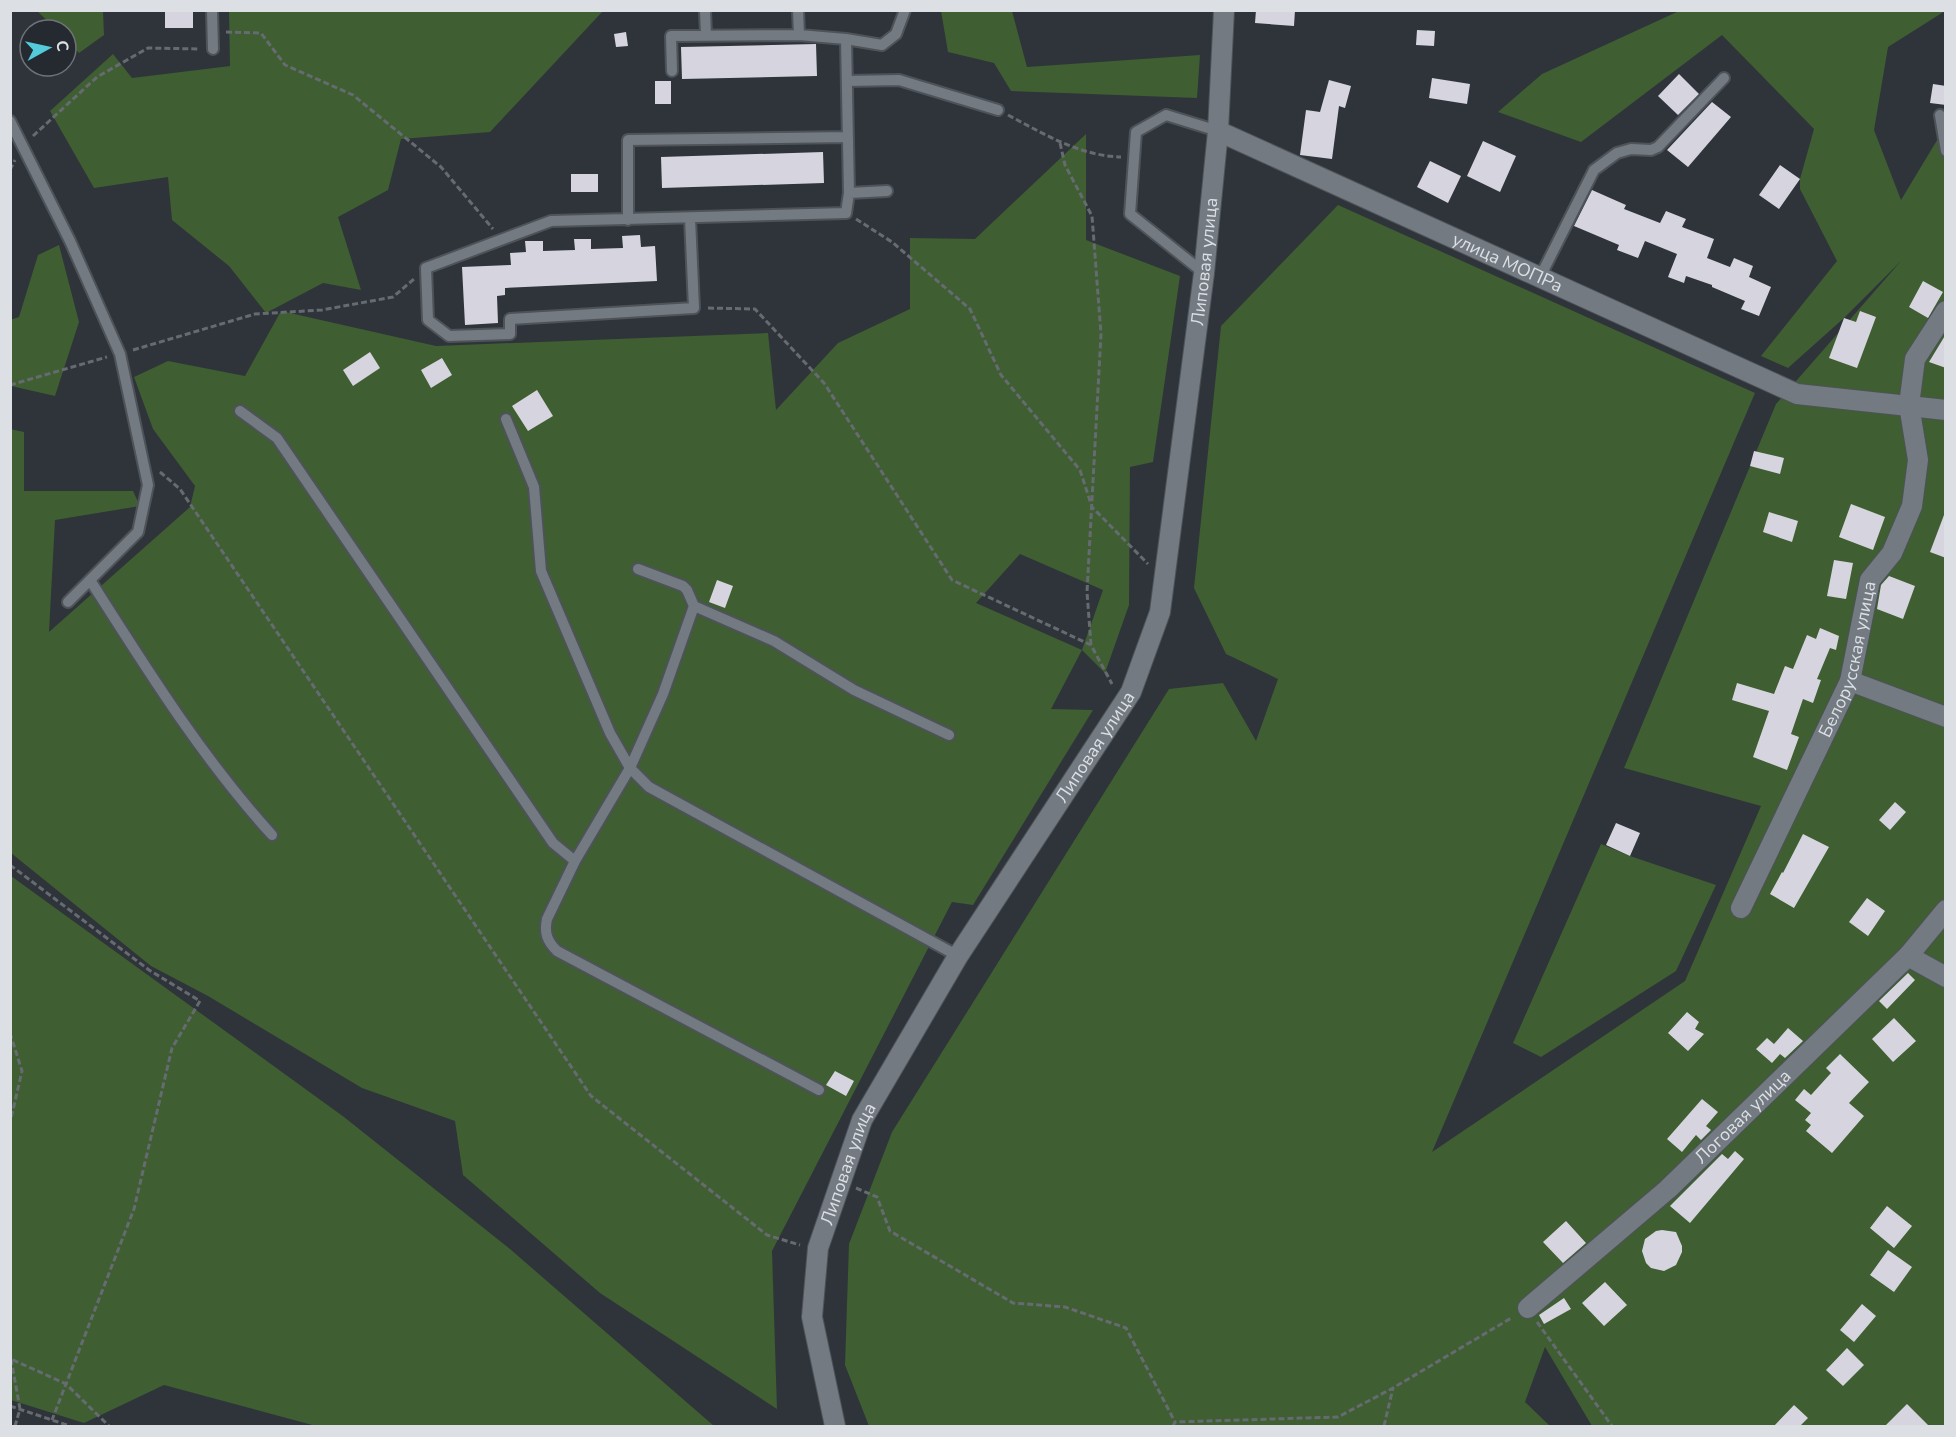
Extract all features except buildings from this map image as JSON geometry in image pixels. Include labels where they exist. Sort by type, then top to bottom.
[{"type":"street","name":"Липовая улица","points":[[835,1426],[812,1317],[818,1248],[862,1120],[958,956],[1131,692],[1160,612],[1204,273],[1218,131],[1224,10]]},
{"type":"street","name":"улица МОПРа","points":[[1218,131],[1797,394],[1909,405]]},
{"type":"street","name":"Белорусская улица","points":[[1741,908],[1850,681],[1870,580],[1892,553],[1912,506],[1918,460],[1909,405],[1915,359],[1946,311]]},
{"type":"street","points":[[1909,405],[1946,410]]},
{"type":"street","points":[[1850,681],[1946,717]]},
{"type":"street","name":"Логовая улица","points":[[1528,1308],[1668,1189],[1908,956],[1946,910]]},
{"type":"street","points":[[1908,956],[1946,977]]},
{"type":"lane","points":[[213,10],[213,49]]},
{"type":"lane","points":[[705,10],[706,35]]},
{"type":"lane","points":[[798,10],[799,35]]},
{"type":"lane","points":[[672,71],[671,36],[799,35],[882,45],[896,34],[905,10]]},
{"type":"lane","points":[[690,218],[694,308],[510,319],[510,334],[449,336],[428,320],[426,268],[551,221],[846,213],[849,193],[846,39]]},
{"type":"lane","points":[[1540,277],[1594,170],[1617,153],[1631,149],[1651,150],[1658,147],[1725,78]]},
{"type":"lane","points":[[847,81],[899,80],[998,110]]},
{"type":"lane","points":[[1204,273],[1130,214],[1136,132],[1166,115],[1218,131]]},
{"type":"lane","points":[[1940,115],[1946,151]]},
{"type":"lane","points":[[10,122],[70,241],[120,354],[148,485],[138,532],[68,602]]},
{"type":"lane","points":[[628,220],[628,140],[848,137]]},
{"type":"lane","points":[[849,193],[887,191]]},
{"type":"lane","points":[[240,411],[277,438],[553,843],[576,861]]},
{"type":"lane","points":[[506,419],[534,487],[541,571],[610,733],[630,768],[649,787],[958,956]]},
{"type":"lane","points":[[638,569],[683,586],[690,594],[694,606],[663,694],[630,768],[576,861],[547,919],[545,930],[548,942],[557,951],[819,1090]]},
{"type":"lane","points":[[90,580],[159,688],[242,802],[272,836]]},
{"type":"lane","points":[[694,606],[774,640],[854,690],[950,735]]},
{"type":"path","points":[[213,32],[261,33],[285,66],[353,94],[441,167],[502,239]]},
{"type":"path","points":[[10,170],[23,145],[97,77],[148,48],[213,49]]},
{"type":"path","points":[[998,110],[1060,143],[1105,157],[1134,158]]},
{"type":"path","points":[[1060,143],[1065,165],[1092,216],[1101,334],[1087,592],[1091,645],[1112,684]]},
{"type":"path","points":[[846,213],[892,242],[970,309],[1001,375],[1080,470],[1092,507],[1163,577]]},
{"type":"path","points":[[10,385],[255,314],[322,310],[393,297],[426,268]]},
{"type":"path","points":[[694,308],[755,309],[824,383],[952,580],[1091,645]]},
{"type":"path","points":[[142,458],[180,489],[591,1096],[767,1235],[800,1245]]},
{"type":"path","points":[[10,865],[149,970],[200,1001],[172,1048],[134,1209],[52,1420]]},
{"type":"path","points":[[10,1033],[22,1071],[10,1123]]},
{"type":"path","points":[[841,1182],[877,1197],[890,1231],[1013,1303],[1065,1307],[1126,1328],[1174,1424],[1338,1417],[1393,1388],[1528,1308],[1612,1426]]},
{"type":"path","points":[[10,1352],[20,1409],[15,1426]]},
{"type":"path","points":[[11,1359],[66,1384],[109,1426]]},
{"type":"path","points":[[1384,1426],[1393,1388]]},
{"type":"path","points":[[10,1406],[70,1426]]},
{"type":"green space","points":[[229,10],[603,11],[490,132],[401,139],[388,190],[338,217],[361,290],[323,283],[266,313],[229,266],[172,220],[168,177],[94,188],[50,111],[113,54],[132,78],[230,66]]},
{"type":"green space","points":[[37,11],[103,11],[104,35],[79,53],[78,18],[44,18]]},
{"type":"green space","points":[[941,11],[1012,11],[1027,67],[1200,55],[1197,98],[1011,91],[994,63],[948,52]]},
{"type":"green space","points":[[1679,11],[1945,11],[1888,47],[1874,130],[1901,200],[1945,127],[1945,1426],[1592,1426],[1545,1347],[1525,1402],[1550,1426],[869,1426],[845,1365],[849,1244],[892,1132],[1169,689],[1223,683],[1256,741],[1278,679],[1226,654],[1194,588],[1221,326],[1338,205],[1755,393],[1432,1152],[1685,981],[1761,806],[1624,768],[1776,404],[1901,261],[1844,318],[1788,368],[1761,356],[1837,261],[1800,189],[1800,179],[1814,129],[1722,35],[1581,142],[1498,112],[1542,74]]},
{"type":"green space","points":[[1086,134],[1086,240],[1180,276],[1153,462],[1130,467],[1129,605],[1105,673],[1082,650],[1051,709],[1093,710],[973,905],[952,902],[772,1251],[777,1409],[600,1293],[463,1175],[455,1121],[362,1088],[208,996],[151,966],[11,853],[10,429],[24,432],[24,491],[133,491],[140,506],[55,520],[49,632],[190,507],[195,486],[153,429],[134,377],[168,361],[245,376],[281,311],[436,346],[768,333],[776,410],[838,343],[910,309],[910,238],[975,239]],"holes":[[[1020,554],[1103,590],[1082,650],[976,603]]]},
{"type":"green space","points":[[59,245],[79,322],[55,396],[11,386],[10,320],[19,317],[38,255]]},
{"type":"green space","points":[[1601,844],[1716,885],[1676,971],[1541,1057],[1513,1043]]},
{"type":"green space","points":[[11,876],[344,1117],[510,1249],[714,1426],[316,1426],[164,1385],[84,1423],[11,1400]]}]
